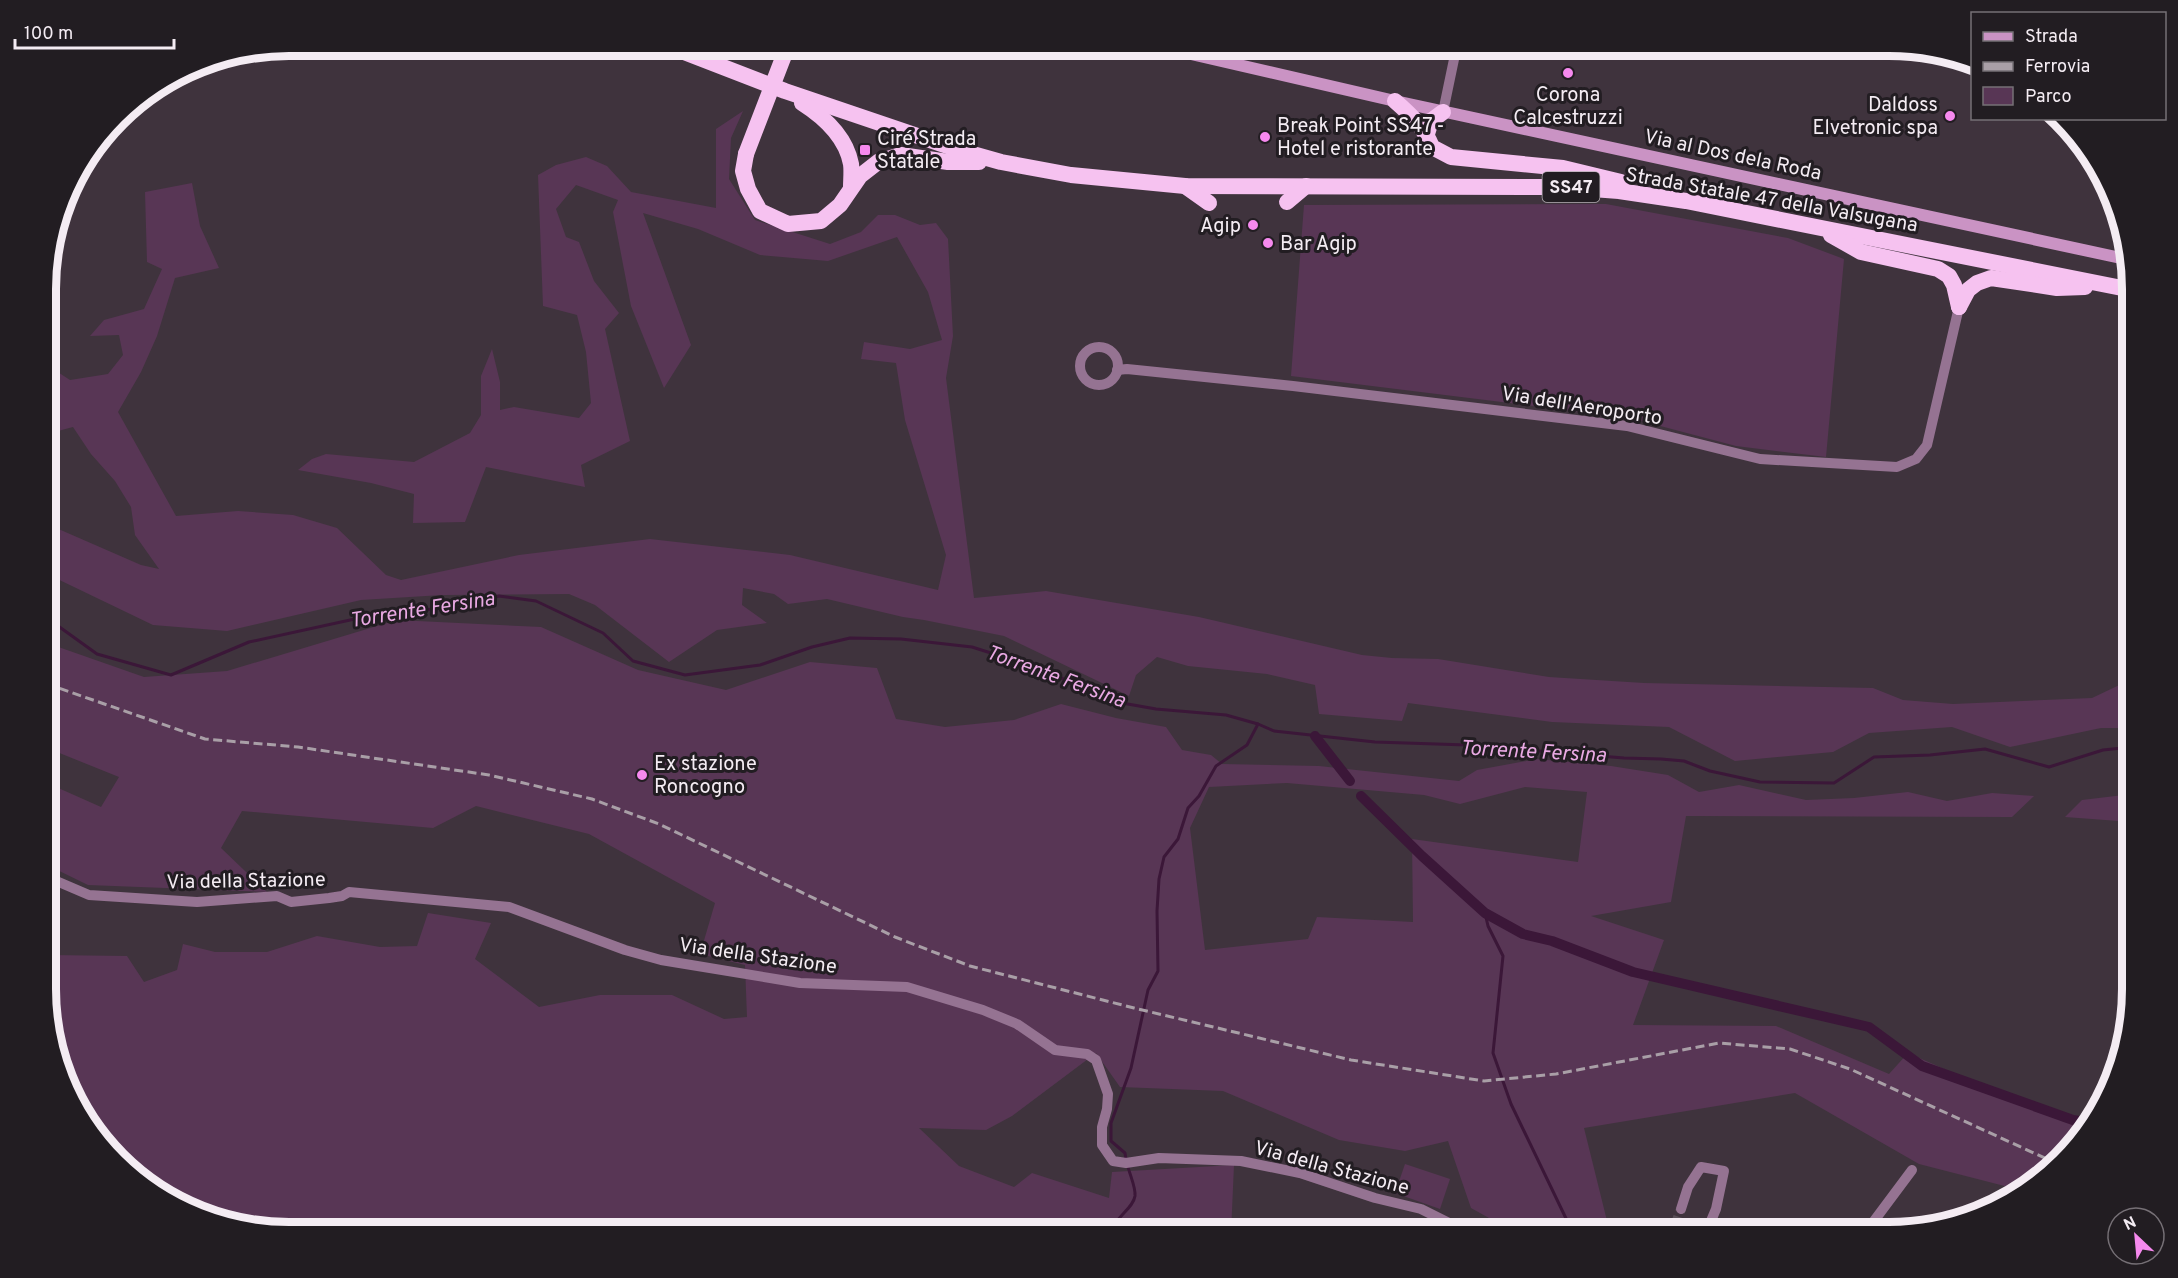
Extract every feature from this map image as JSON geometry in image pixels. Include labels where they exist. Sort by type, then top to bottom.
[{"type":"highway","name":"Strada Statale 47 della Valsugana","points":[[694,56],[864,119],[1001,162],[1071,175],[1185,186],[1566,187],[1619,192],[1686,201],[2122,288]]},
{"type":"highway","name":"Strada Statale 47 della Valsugana","points":[[717,56],[958,145],[1074,169],[1165,177],[1402,177],[1621,182],[2122,279]]},
{"type":"highway","points":[[784,56],[746,154],[743,171],[748,189],[759,211],[789,224],[821,221],[840,205],[860,176],[878,162],[901,156],[948,162],[1001,162]]},
{"type":"highway","points":[[785,91],[820,114],[843,142],[851,164],[851,188]]},
{"type":"highway","points":[[1395,101],[1415,119],[1427,134],[1432,147],[1451,157],[1563,168],[1621,182]]},
{"type":"highway","points":[[1427,134],[1431,121],[1443,112]]},
{"type":"highway","points":[[1185,186],[1209,203]]},
{"type":"highway","points":[[1287,202],[1306,186]]},
{"type":"highway","points":[[1814,226],[1861,252],[1938,269],[1949,276],[1954,285],[1959,307]]},
{"type":"highway","points":[[1959,307],[1968,290],[1977,283],[1991,278],[2057,288],[2110,285]]},
{"type":"main road","name":"Via al Dos dela Roda","points":[[1200,56],[1443,112],[2121,258]]},
{"type":"street","points":[[1443,112],[1455,56]]},
{"type":"street","name":"Via dell'Aeroporto","points":[[1117,370],[1127,369],[1293,386],[1627,426],[1760,459],[1897,467],[1916,459],[1928,445],[1959,307]]},
{"type":"street","name":"Via della Stazione","points":[[56,881],[89,895],[197,902],[277,896],[291,902],[335,897],[350,892],[509,907],[626,950],[661,960],[800,983],[907,987],[983,1010],[1017,1024],[1055,1050],[1087,1054],[1096,1060],[1108,1094],[1102,1127],[1102,1145],[1113,1161],[1126,1163],[1159,1158],[1251,1163],[1300,1173],[1375,1198],[1421,1209],[1447,1222]]},
{"type":"street","points":[[1681,1209],[1688,1187],[1701,1167],[1724,1171],[1716,1209],[1711,1222]]},
{"type":"street","points":[[1873,1222],[1912,1170]]},
{"type":"green space","points":[[743,111],[731,138],[729,179],[755,220],[830,244],[861,232],[878,215],[895,215],[920,225],[936,223],[948,239],[953,336],[946,378],[974,598],[1046,591],[1199,617],[1362,655],[1438,659],[1549,677],[1644,683],[1873,688],[1903,700],[1953,704],[2092,698],[2122,684],[2122,728],[2101,728],[2010,747],[1952,727],[1869,733],[1833,752],[1735,761],[1669,727],[1552,722],[1408,703],[1402,721],[1319,714],[1315,685],[1267,674],[1188,666],[1157,657],[1136,675],[1129,696],[1004,636],[903,617],[827,599],[788,604],[774,594],[743,588],[742,605],[767,623],[717,630],[669,662],[595,605],[569,594],[442,595],[361,600],[227,631],[153,625],[56,578],[56,528],[141,565],[159,569],[135,535],[131,507],[115,481],[91,454],[73,427],[56,431],[56,371],[70,380],[108,374],[123,355],[119,335],[90,336],[104,320],[144,309],[162,269],[147,262],[145,192],[192,183],[200,226],[219,268],[175,278],[157,336],[141,372],[118,412],[176,516],[238,511],[293,515],[337,528],[386,575],[401,580],[519,555],[650,539],[790,555],[938,590],[946,555],[905,420],[896,363],[861,359],[864,342],[910,349],[942,340],[928,292],[897,237],[828,261],[760,255],[698,229],[643,213],[691,345],[664,388],[631,306],[613,212],[618,200],[576,185],[556,209],[566,237],[579,242],[594,281],[619,313],[605,329],[630,441],[581,465],[585,487],[486,467],[465,522],[413,523],[414,494],[371,483],[298,470],[312,459],[326,454],[414,462],[470,433],[481,415],[481,376],[492,349],[500,382],[500,410],[514,407],[579,418],[591,403],[586,352],[577,315],[543,306],[538,175],[556,165],[586,157],[607,166],[631,192],[716,208],[716,129]]},
{"type":"green space","points":[[1606,204],[1788,238],[1844,259],[1826,457],[1736,446],[1630,418],[1291,376],[1304,205]]},
{"type":"green space","points":[[397,620],[541,627],[638,670],[726,690],[810,662],[877,668],[896,719],[945,727],[1014,720],[1061,704],[1116,718],[1166,727],[1182,750],[1211,755],[1222,764],[1319,766],[1459,781],[1477,770],[1537,759],[1611,766],[1668,775],[1699,792],[1739,785],[1806,800],[1908,792],[1947,801],[1992,793],[2034,796],[2012,817],[1686,816],[1671,902],[1591,916],[1664,940],[1633,1025],[1776,1026],[1889,1074],[1908,1053],[2064,1122],[2079,1124],[2065,1143],[2043,1165],[2011,1188],[1919,1164],[1795,1093],[1584,1128],[1607,1222],[1496,1222],[1471,1208],[1448,1141],[1405,1151],[1339,1140],[1223,1091],[1120,1087],[1096,1053],[1012,1116],[986,1130],[919,1128],[959,1166],[1014,1187],[1032,1173],[1109,1198],[1112,1172],[1234,1165],[1231,1222],[274,1222],[228,1215],[200,1205],[159,1183],[135,1165],[113,1143],[95,1119],[73,1078],[63,1050],[57,1020],[56,955],[127,956],[144,982],[177,970],[183,944],[215,952],[267,952],[317,936],[380,947],[417,946],[428,913],[491,923],[475,959],[539,1007],[600,995],[672,995],[724,1019],[747,1017],[745,965],[700,954],[715,903],[589,834],[476,806],[433,828],[242,811],[221,848],[267,892],[88,885],[56,869],[56,787],[101,807],[119,777],[56,752],[56,646],[144,677],[227,671]],"holes":[[[1287,783],[1424,795],[1460,804],[1525,787],[1587,792],[1578,862],[1412,839],[1413,922],[1317,917],[1308,939],[1205,950],[1190,828],[1209,787]]]},
{"type":"green space","points":[[2122,795],[2122,821],[2065,817],[2082,800]]},
{"type":"green space","points":[[1405,1164],[1450,1179],[1440,1209],[1395,1193]]},
{"type":"waterway","name":"Torrente Fersina","points":[[56,624],[97,654],[171,675],[249,642],[373,615],[454,607],[499,596],[536,601],[603,633],[633,661],[685,675],[760,665],[812,647],[850,638],[901,639],[972,647],[1032,666],[1122,703],[1156,709],[1226,715],[1274,731],[1375,742],[1467,745],[1684,761],[1710,771],[1760,782],[1834,783],[1874,757],[1930,755],[1985,749],[2049,767],[2103,750],[2122,748]]},
{"type":"waterway","points":[[1126,1160],[1125,1153],[1111,1141],[1111,1123],[1131,1068],[1148,990],[1158,971],[1157,911],[1159,879],[1164,857],[1178,839],[1188,808],[1199,796],[1216,766],[1247,745],[1258,724]]},
{"type":"waterway","points":[[1315,736],[1350,781]]},
{"type":"waterway","points":[[1361,796],[1485,913],[1523,934],[1552,941],[1633,972],[1869,1027],[1922,1066],[2081,1121]]},
{"type":"waterway","points":[[1485,913],[1488,926],[1503,956],[1493,1053],[1511,1104],[1568,1222]]},
{"type":"waterway","points":[[1116,1222],[1134,1201],[1134,1185],[1128,1167]]},
{"type":"tunnel","points":[[1676,1222],[1681,1209]]},
{"type":"railway","points":[[56,687],[205,739],[298,747],[489,775],[592,799],[659,824],[895,937],[970,966],[1351,1060],[1484,1081],[1556,1074],[1719,1043],[1790,1049],[1850,1069],[2048,1160]]},
{"type":"place","name":"Corona Calcestruzzi","points":[[1568,73]]},
{"type":"place","name":"Daldoss Elvetronic spa","points":[[1950,116]]},
{"type":"place","name":"Break Point SS47 - Hotel e ristorante","points":[[1265,137]]},
{"type":"place","name":"Ciré Strada Statale","points":[[865,150]]},
{"type":"place","name":"Agip","points":[[1253,225]]},
{"type":"place","name":"Bar Agip","points":[[1268,243]]},
{"type":"place","name":"Ex stazione Roncogno","points":[[642,775]]}]
